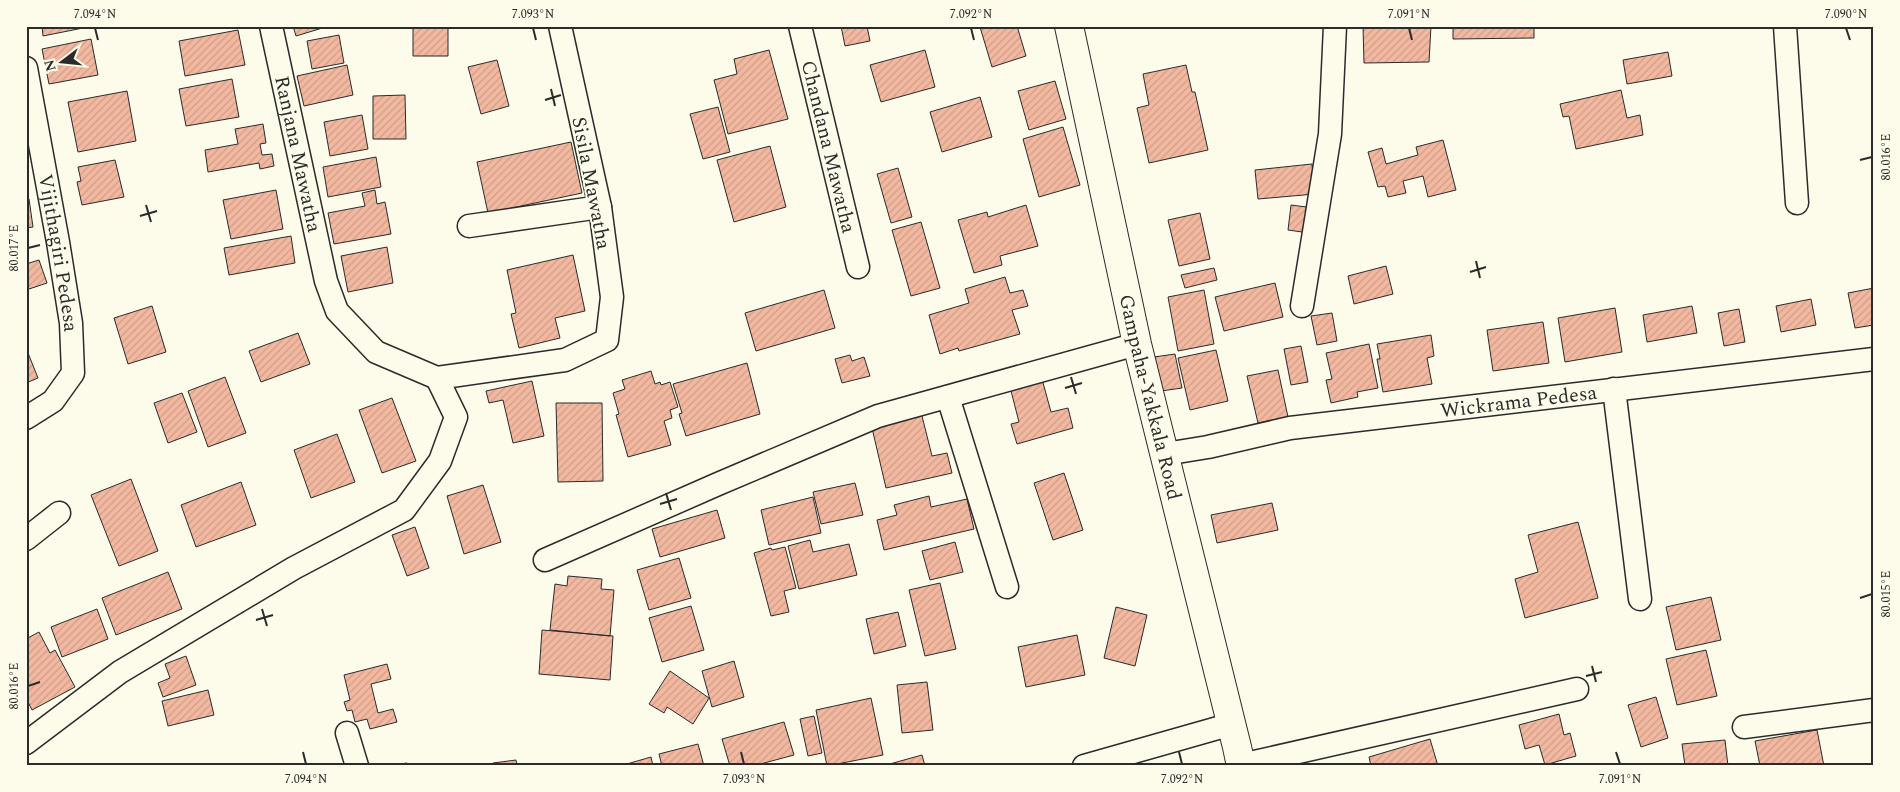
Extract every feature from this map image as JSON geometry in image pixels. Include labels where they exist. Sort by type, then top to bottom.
[{"type":"highway","name":"Gampaha-Yakkala Road","points":[[1069,26],[1137,344],[1241,766]]},
{"type":"street","name":"Ranjana Mawatha","points":[[271,26],[326,281],[337,311],[376,352],[437,378]]},
{"type":"street","name":"Sisila Mawatha","points":[[437,378],[565,360],[607,340],[612,297],[600,208],[560,26]]},
{"type":"street","name":"Chandana Mawatha","points":[[800,26],[858,268]]},
{"type":"street","points":[[1302,306],[1330,134],[1335,26]]},
{"type":"street","points":[[1785,26],[1797,203]]},
{"type":"street","name":"Vijithagiri Pedesa","points":[[26,68],[70,314],[73,374],[53,402],[26,418]]},
{"type":"street","points":[[469,226],[600,208]]},
{"type":"street","points":[[546,560],[878,416],[1137,344]]},
{"type":"street","name":"Wickrama Pedesa","points":[[1165,454],[1208,447],[1290,428],[1874,359]]},
{"type":"street","points":[[26,743],[120,672],[294,568],[404,510],[440,461],[456,417],[437,378]]},
{"type":"street","points":[[1614,389],[1640,599]]},
{"type":"street","points":[[948,398],[1007,587]]},
{"type":"street","points":[[26,539],[59,513]]},
{"type":"street","points":[[1241,766],[1577,689]]},
{"type":"street","points":[[1744,727],[1874,710]]},
{"type":"street","points":[[1084,766],[1232,724]]},
{"type":"street","points":[[347,733],[357,766]]},
{"type":"building","points":[[42,26],[93,26],[43,36]]},
{"type":"building","points":[[293,26],[329,26],[296,36]]},
{"type":"building","points":[[413,26],[448,26],[448,56],[413,56]]},
{"type":"building","points":[[841,26],[867,26],[870,41],[845,46]]},
{"type":"building","points":[[1017,26],[1026,56],[992,67],[980,27]]},
{"type":"building","points":[[1363,26],[1431,26],[1429,62],[1364,63]]},
{"type":"building","points":[[1453,26],[1534,26],[1534,38],[1453,39]]},
{"type":"building","points":[[238,30],[245,65],[185,76],[179,41]]},
{"type":"building","points":[[339,35],[344,63],[312,69],[307,41]]},
{"type":"building","points":[[91,39],[98,75],[49,84],[42,49]]},
{"type":"building","points":[[769,50],[788,119],[728,134],[714,80],[737,74],[734,59]]},
{"type":"building","points":[[925,50],[935,87],[881,102],[870,65]]},
{"type":"building","points":[[1668,52],[1672,76],[1627,84],[1623,60]]},
{"type":"building","points":[[497,60],[509,106],[481,114],[468,67]]},
{"type":"building","points":[[347,65],[353,95],[304,106],[297,76]]},
{"type":"building","points":[[1186,65],[1192,92],[1195,92],[1208,150],[1149,163],[1137,108],[1149,105],[1143,74]]},
{"type":"building","points":[[232,79],[239,117],[186,126],[179,89]]},
{"type":"building","points":[[1055,81],[1066,119],[1029,130],[1018,91]]},
{"type":"building","points":[[1621,90],[1627,118],[1640,115],[1643,135],[1576,149],[1569,116],[1563,117],[1560,104]]},
{"type":"building","points":[[127,91],[136,141],[78,152],[68,102]]},
{"type":"building","points":[[405,95],[406,139],[373,139],[373,96]]},
{"type":"building","points":[[980,97],[992,137],[942,152],[930,112]]},
{"type":"building","points":[[718,107],[730,152],[703,159],[690,114]]},
{"type":"building","points":[[362,115],[368,149],[330,156],[324,122]]},
{"type":"building","points":[[263,124],[266,143],[260,144],[262,155],[272,154],[274,166],[260,169],[259,163],[208,172],[205,150],[238,144],[235,129]]},
{"type":"building","points":[[1063,127],[1080,185],[1039,197],[1023,139]]},
{"type":"building","points":[[1443,140],[1456,190],[1428,197],[1423,176],[1403,181],[1406,193],[1388,197],[1385,186],[1378,187],[1368,152],[1382,148],[1386,164],[1418,155],[1416,147]]},
{"type":"building","points":[[571,142],[582,193],[488,213],[477,162]]},
{"type":"building","points":[[770,146],[786,207],[734,222],[717,160]]},
{"type":"building","points":[[376,157],[381,187],[328,197],[323,167]]},
{"type":"building","points":[[115,160],[124,197],[82,205],[77,182],[81,181],[78,167]]},
{"type":"building","points":[[1312,164],[1315,194],[1258,199],[1255,170]]},
{"type":"building","points":[[898,168],[912,217],[891,223],[877,174]]},
{"type":"building","points":[[276,190],[283,229],[231,239],[223,200]]},
{"type":"building","points":[[375,190],[377,204],[385,202],[391,234],[334,244],[328,213],[365,206],[362,193]]},
{"type":"building","points":[[29,199],[33,227],[26,228],[26,200]]},
{"type":"building","points":[[1026,205],[1038,246],[1000,256],[1002,265],[974,273],[958,220],[987,212],[988,217]]},
{"type":"building","points":[[1291,205],[1314,208],[1309,233],[1288,230]]},
{"type":"building","points":[[1200,213],[1210,259],[1179,266],[1168,220]]},
{"type":"building","points":[[921,222],[940,288],[911,296],[892,230]]},
{"type":"building","points":[[291,236],[295,263],[229,275],[224,248]]},
{"type":"building","points":[[387,247],[393,283],[348,292],[341,256]]},
{"type":"building","points":[[573,255],[585,311],[555,318],[560,338],[519,348],[511,314],[516,313],[507,270]]},
{"type":"building","points":[[39,260],[47,283],[26,290],[26,264]]},
{"type":"building","points":[[1386,266],[1393,294],[1354,304],[1348,276]]},
{"type":"building","points":[[1214,268],[1217,280],[1185,288],[1181,275]]},
{"type":"building","points":[[1005,277],[1010,293],[1023,290],[1028,306],[1012,310],[1020,334],[959,351],[958,348],[940,354],[929,315],[969,303],[965,289]]},
{"type":"building","points":[[1275,283],[1283,317],[1224,331],[1215,297]]},
{"type":"building","points":[[1874,288],[1874,325],[1855,328],[1848,293]]},
{"type":"building","points":[[824,290],[835,328],[756,351],[745,313]]},
{"type":"building","points":[[1204,290],[1214,344],[1178,351],[1168,297]]},
{"type":"building","points":[[1811,299],[1816,325],[1781,332],[1776,306]]},
{"type":"building","points":[[152,306],[166,352],[128,364],[114,318]]},
{"type":"building","points":[[1692,306],[1697,333],[1647,342],[1643,315]]},
{"type":"building","points":[[1615,308],[1622,352],[1565,362],[1558,318]]},
{"type":"building","points":[[1739,309],[1745,342],[1724,346],[1718,313]]},
{"type":"building","points":[[1332,313],[1337,341],[1317,345],[1311,316]]},
{"type":"building","points":[[1543,322],[1549,363],[1493,371],[1487,330]]},
{"type":"building","points":[[298,333],[310,364],[261,382],[249,351]]},
{"type":"building","points":[[1431,335],[1434,356],[1427,358],[1432,384],[1383,392],[1377,359],[1380,359],[1377,344]]},
{"type":"building","points":[[1369,344],[1378,388],[1357,392],[1358,397],[1331,403],[1326,380],[1332,379],[1326,353]]},
{"type":"building","points":[[1301,346],[1308,382],[1291,385],[1284,349]]},
{"type":"building","points":[[26,348],[38,378],[26,383]]},
{"type":"building","points":[[1216,350],[1228,401],[1190,410],[1178,358]]},
{"type":"building","points":[[1175,354],[1182,388],[1161,391],[1154,357]]},
{"type":"building","points":[[850,355],[852,361],[864,357],[870,376],[842,383],[835,359]]},
{"type":"building","points":[[747,363],[760,414],[686,436],[679,414],[682,413],[673,384]]},
{"type":"building","points":[[1278,370],[1288,417],[1258,423],[1247,376]]},
{"type":"building","points":[[651,371],[655,384],[660,382],[661,385],[670,382],[678,407],[670,410],[672,418],[664,421],[671,445],[628,457],[616,415],[619,414],[613,393],[625,389],[622,380]]},
{"type":"building","points":[[225,377],[246,433],[208,447],[188,391]]},
{"type":"building","points":[[1042,379],[1051,412],[1068,408],[1073,428],[1017,444],[1011,424],[1019,422],[1010,387]]},
{"type":"building","points":[[532,381],[544,436],[513,443],[503,400],[489,403],[486,391]]},
{"type":"building","points":[[182,393],[197,432],[168,443],[154,403]]},
{"type":"building","points":[[392,398],[416,461],[382,473],[359,410]]},
{"type":"building","points":[[556,403],[602,403],[603,481],[558,482]]},
{"type":"building","points":[[922,416],[932,456],[947,453],[952,473],[886,488],[872,428]]},
{"type":"building","points":[[337,434],[355,482],[311,498],[294,450]]},
{"type":"building","points":[[1064,473],[1083,530],[1053,540],[1034,483]]},
{"type":"building","points":[[131,479],[158,551],[119,566],[91,495]]},
{"type":"building","points":[[241,482],[256,525],[196,547],[181,505]]},
{"type":"building","points":[[855,483],[863,515],[821,524],[813,492]]},
{"type":"building","points":[[483,485],[501,542],[464,554],[447,496]]},
{"type":"building","points":[[929,496],[931,507],[967,499],[974,529],[884,550],[877,520],[897,515],[894,505]]},
{"type":"building","points":[[813,497],[821,533],[769,545],[761,510]]},
{"type":"building","points":[[1272,503],[1278,530],[1217,543],[1211,515]]},
{"type":"building","points":[[717,510],[725,538],[660,557],[652,529]]},
{"type":"building","points":[[1578,522],[1598,598],[1525,618],[1515,579],[1538,572],[1528,535]]},
{"type":"building","points":[[415,527],[429,568],[407,576],[392,535]]},
{"type":"building","points":[[810,540],[813,552],[849,544],[857,575],[799,589],[788,546]]},
{"type":"building","points":[[955,542],[963,572],[930,580],[922,551]]},
{"type":"building","points":[[785,547],[796,588],[784,591],[789,612],[771,616],[754,553],[771,548],[772,550]]},
{"type":"building","points":[[679,558],[691,598],[649,610],[637,570]]},
{"type":"building","points":[[168,572],[182,609],[116,635],[102,598]]},
{"type":"building","points":[[568,576],[602,579],[601,589],[614,590],[610,636],[550,630],[555,584],[567,586]]},
{"type":"building","points":[[940,583],[956,649],[925,656],[909,590]]},
{"type":"building","points":[[1711,597],[1721,640],[1676,650],[1666,607]]},
{"type":"building","points":[[691,606],[704,650],[662,662],[649,618]]},
{"type":"building","points":[[1116,607],[1147,615],[1135,666],[1104,658]]},
{"type":"building","points":[[97,609],[108,639],[62,657],[51,627]]},
{"type":"building","points":[[898,612],[906,646],[874,654],[866,619]]},
{"type":"building","points":[[542,630],[613,636],[610,680],[539,674]]},
{"type":"building","points":[[39,632],[50,653],[55,650],[75,687],[32,710],[26,698],[26,639]]},
{"type":"building","points":[[1077,635],[1085,675],[1026,687],[1018,647]]},
{"type":"building","points":[[1706,650],[1717,696],[1677,705],[1666,659]]},
{"type":"building","points":[[186,656],[196,685],[163,697],[158,683],[170,678],[165,664]]},
{"type":"building","points":[[734,661],[744,697],[712,707],[702,671]]},
{"type":"building","points":[[387,664],[391,679],[371,684],[378,713],[393,709],[397,722],[370,729],[367,719],[355,722],[352,710],[347,711],[344,702],[350,700],[344,675]]},
{"type":"building","points":[[670,671],[709,698],[693,724],[667,707],[664,713],[649,704]]},
{"type":"building","points":[[927,682],[933,730],[902,733],[897,685]]},
{"type":"building","points":[[208,690],[214,715],[168,726],[162,701]]},
{"type":"building","points":[[1656,697],[1668,738],[1641,747],[1628,705]]},
{"type":"building","points":[[871,698],[883,755],[827,766],[816,710]]},
{"type":"building","points":[[1559,714],[1564,735],[1570,733],[1576,756],[1545,765],[1539,745],[1525,749],[1519,725]]},
{"type":"building","points":[[814,716],[822,753],[808,756],[800,719]]},
{"type":"building","points":[[784,722],[794,755],[753,766],[730,766],[722,739]]},
{"type":"building","points":[[1817,730],[1824,766],[1760,766],[1755,741]]},
{"type":"building","points":[[1430,739],[1438,766],[1371,766],[1369,757]]},
{"type":"building","points":[[1725,740],[1728,766],[1685,766],[1682,744]]},
{"type":"building","points":[[698,744],[704,766],[662,766],[659,754]]},
{"type":"building","points":[[922,755],[925,766],[886,765]]},
{"type":"building","points":[[651,757],[653,766],[620,766]]},
{"type":"building","points":[[516,760],[517,766],[493,766],[493,763]]},
{"type":"building","points":[[407,763],[407,766],[385,766]]}]
